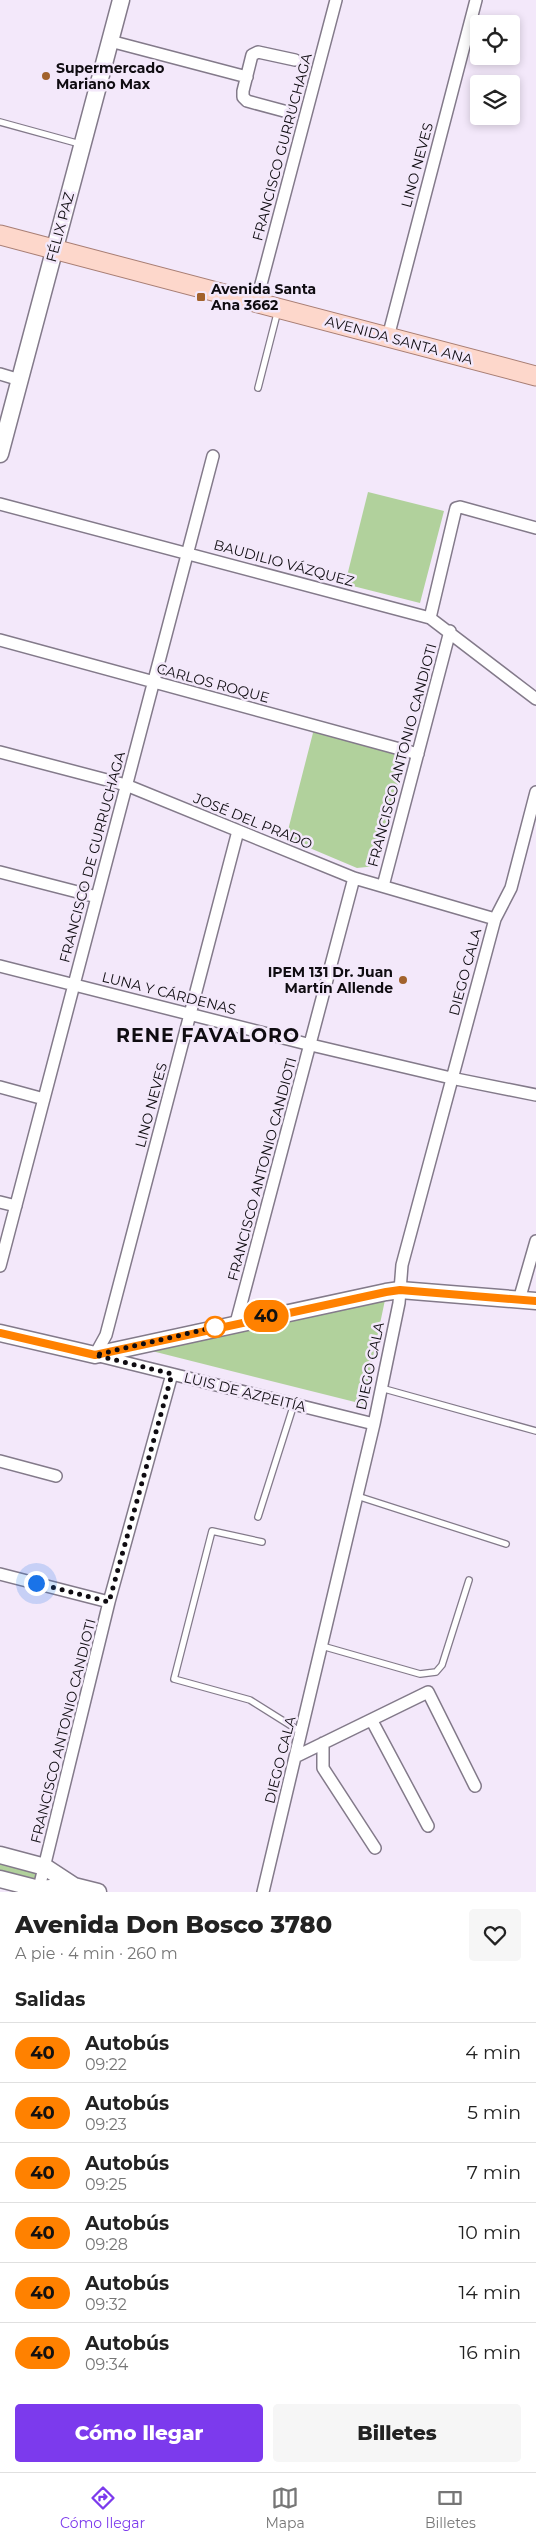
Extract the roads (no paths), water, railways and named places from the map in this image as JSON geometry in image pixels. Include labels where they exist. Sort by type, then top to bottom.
[{"type":"main road","name":"FÉLIX PAZ","points":[[0,454],[120,0]]},
{"type":"main road","name":"AVENIDA SANTA ANA","points":[[0,235],[536,376]]},
{"type":"main road","points":[[95,1355],[236,1323],[400,1290],[536,1301]]},
{"type":"main road","name":"LUIS DE AZPEITÍA","points":[[0,1333],[95,1355]]},
{"type":"main road","points":[[0,1855],[45,1867],[74,1886],[98,1892]]},
{"type":"main road","points":[[0,1879],[39,1891],[74,1886]]},
{"type":"street","name":"FRANCISCO GURRUCHAGA","points":[[256,303],[336,0]]},
{"type":"street","name":"LINO NEVES","points":[[388,337],[476,0]]},
{"type":"street","points":[[110,41],[247,77]]},
{"type":"street","points":[[284,111],[247,101],[243,97],[243,91],[252,55],[258,52],[296,60]]},
{"type":"street","points":[[0,374],[20,380]]},
{"type":"street","name":"FRANCISCO DE GURRUCHAGA","points":[[0,1266],[213,456]]},
{"type":"street","name":"BAUDILIO VÁZQUEZ","points":[[0,504],[430,618],[450,631],[536,699]]},
{"type":"street","points":[[430,618],[453,511],[456,508],[460,507],[536,528]]},
{"type":"street","name":"FRANCISCO ANTONIO CANDIOTI","points":[[384,886],[450,631]]},
{"type":"street","name":"CARLOS ROQUE","points":[[0,640],[418,754]]},
{"type":"street","name":"JOSÉ DEL PRADO","points":[[0,752],[126,785],[354,878],[495,918]]},
{"type":"street","name":"DIEGO CALA","points":[[263,1892],[297,1756],[374,1424],[400,1290],[402,1265],[495,918],[511,888],[536,792]]},
{"type":"street","name":"LINO NEVES","points":[[95,1355],[106,1335],[238,831]]},
{"type":"street","points":[[0,872],[97,897]]},
{"type":"street","name":"FRANCISCO ANTONIO CANDIOTI","points":[[236,1323],[354,878]]},
{"type":"street","name":"LUNA Y CÁRDENAS","points":[[0,966],[311,1045],[451,1078],[536,1094]]},
{"type":"street","points":[[0,1087],[44,1099]]},
{"type":"street","points":[[0,1202],[16,1206]]},
{"type":"street","points":[[519,1300],[536,1242]]},
{"type":"street","name":"LUIS DE AZPEITÍA","points":[[95,1355],[374,1424]]},
{"type":"street","name":"FRANCISCO ANTONIO CANDIOTI","points":[[39,1891],[109,1602],[172,1374]]},
{"type":"street","points":[[0,1461],[56,1476]]},
{"type":"street","points":[[0,1574],[109,1602]]},
{"type":"street","points":[[297,1756],[428,1692],[475,1786]]},
{"type":"street","points":[[372,1721],[428,1826]]},
{"type":"street","points":[[324,1743],[323,1768],[375,1848]]},
{"type":"lane","points":[[0,122],[82,145]]},
{"type":"lane","points":[[258,388],[278,308]]},
{"type":"lane","points":[[381,1388],[536,1431]]},
{"type":"lane","points":[[258,1517],[294,1404]]},
{"type":"lane","points":[[357,1496],[506,1544]]},
{"type":"lane","points":[[262,1542],[212,1531],[174,1679],[250,1700],[302,1733]]},
{"type":"lane","points":[[322,1646],[420,1674],[436,1672],[442,1665],[469,1580]]},
{"type":"place","name":"Supermercado Mariano Max","points":[[46,76]]},
{"type":"place","name":"Avenida Santa Ana 3662","points":[[201,297]]},
{"type":"place","name":"IPEM 131 Dr. Juan Martín Allende","points":[[403,980]]},
{"type":"district","name":"RENE FAVALORO","points":[[208,1035]]}]
